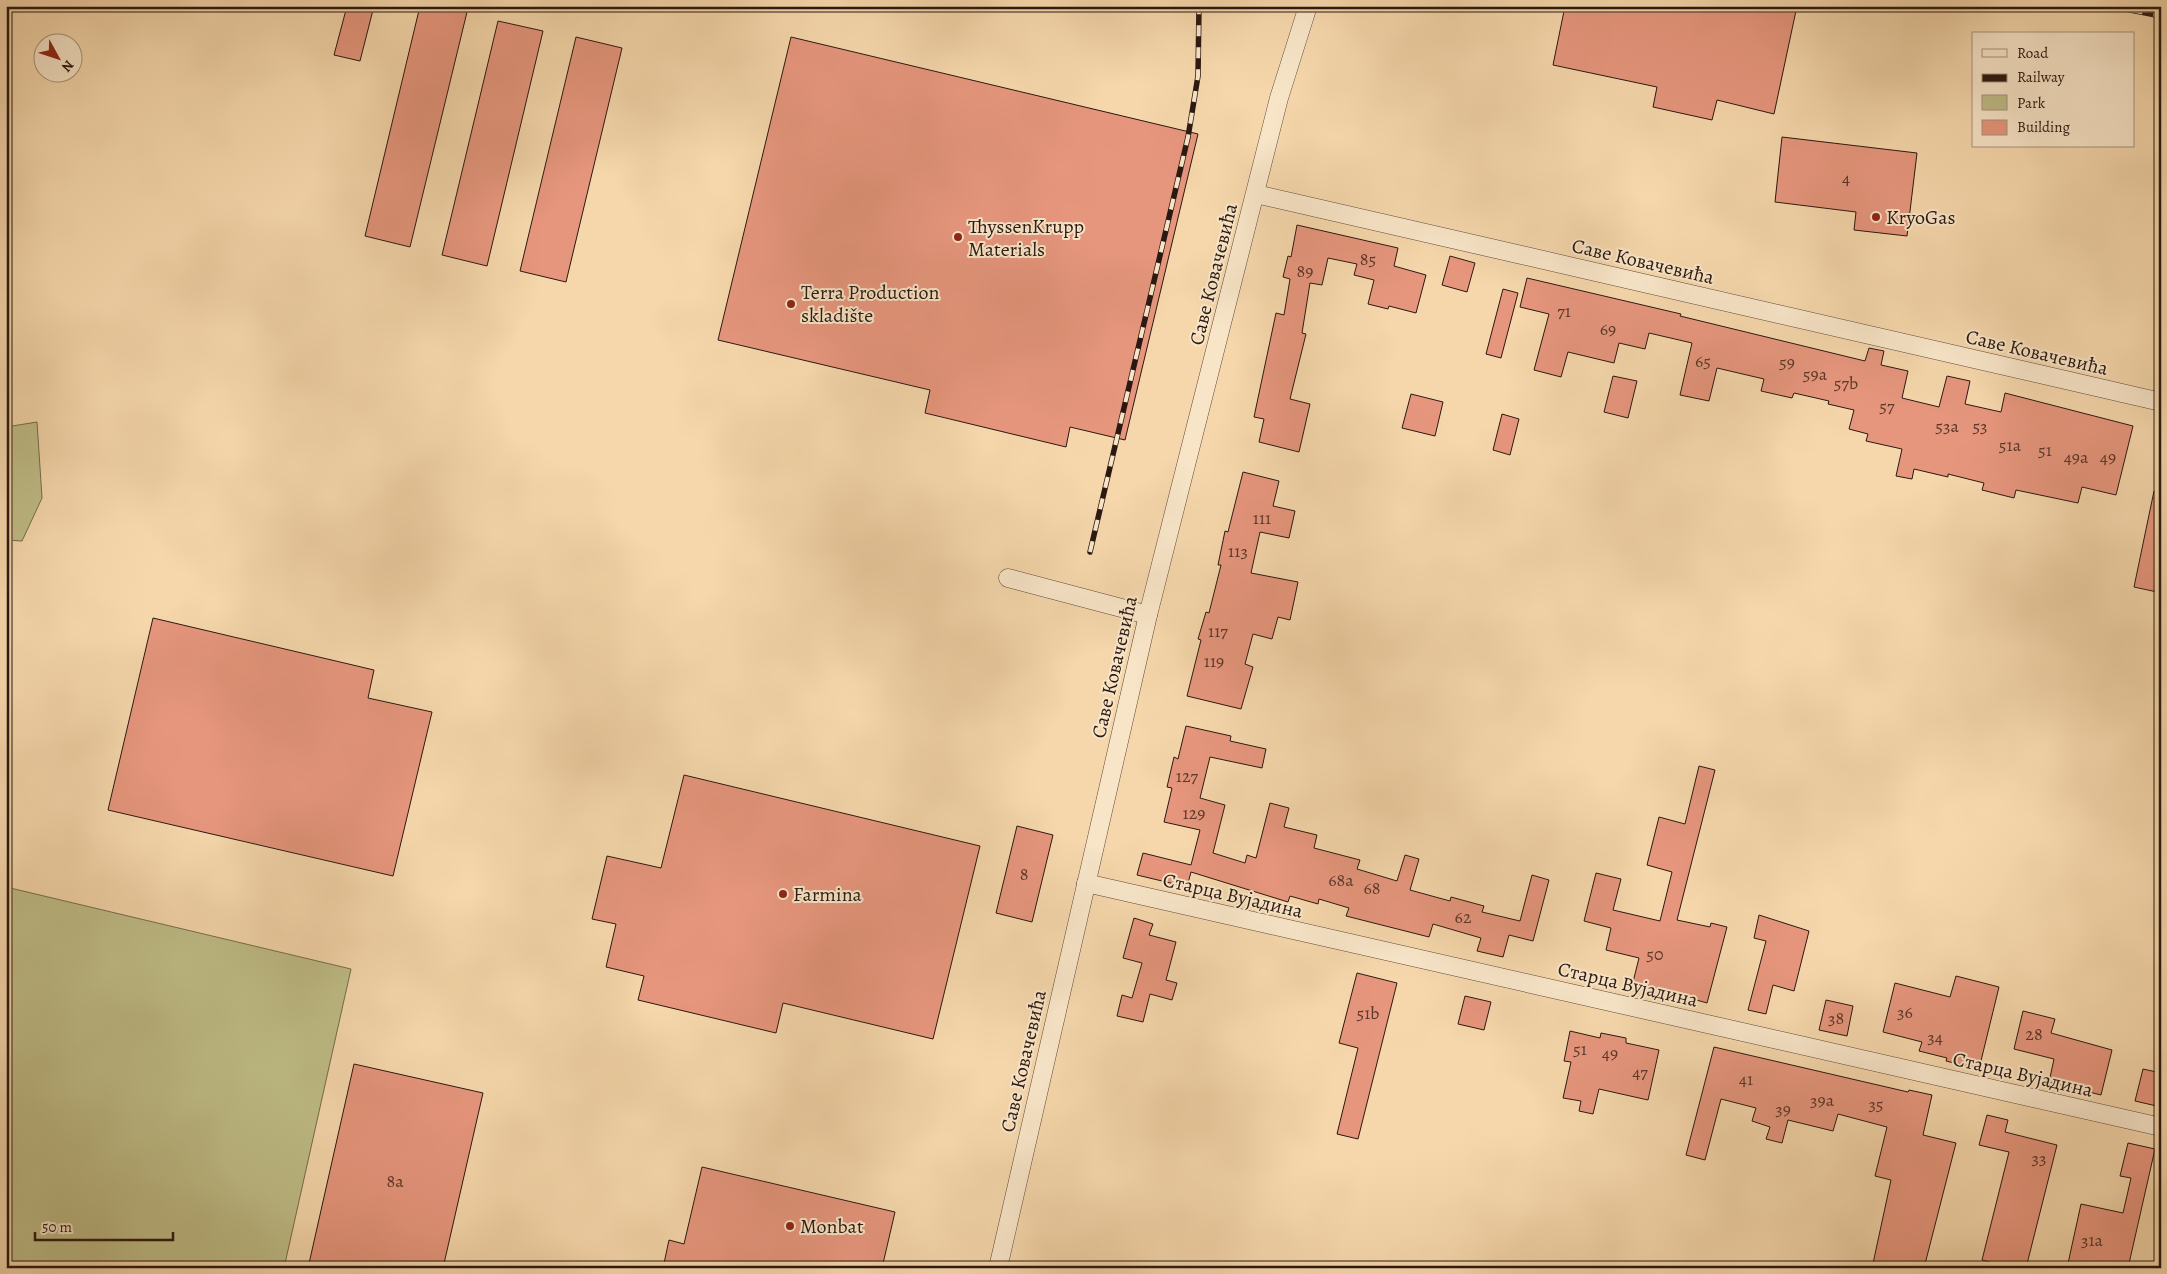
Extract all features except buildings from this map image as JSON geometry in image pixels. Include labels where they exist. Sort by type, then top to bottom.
[{"type":"street","points":[[1256,194],[1279,98],[1308,6]]},
{"type":"street","name":"Саве Ковачевића","points":[[998,1268],[1148,614],[1256,194],[2161,402]]},
{"type":"street","points":[[1008,578],[1148,614]]},
{"type":"street","name":"Старца Вујадина","points":[[1086,883],[2161,1127]]},
{"type":"green space","points":[[37,422],[42,498],[22,541],[6,540],[6,427]]},
{"type":"green space","points":[[6,887],[351,969],[284,1268],[6,1268]]},
{"type":"railway","points":[[1090,552],[1188,137],[1198,76],[1199,6]]},
{"type":"railway","points":[[2110,6],[2161,16]]},
{"type":"place","name":"KryoGas","points":[[1876,217]]},
{"type":"place","name":"ThyssenKrupp Materials","points":[[958,237]]},
{"type":"place","name":"Terra Production skladište","points":[[791,304]]},
{"type":"place","name":"Farmina","points":[[783,894]]},
{"type":"place","name":"Monbat","points":[[790,1226]]}]
